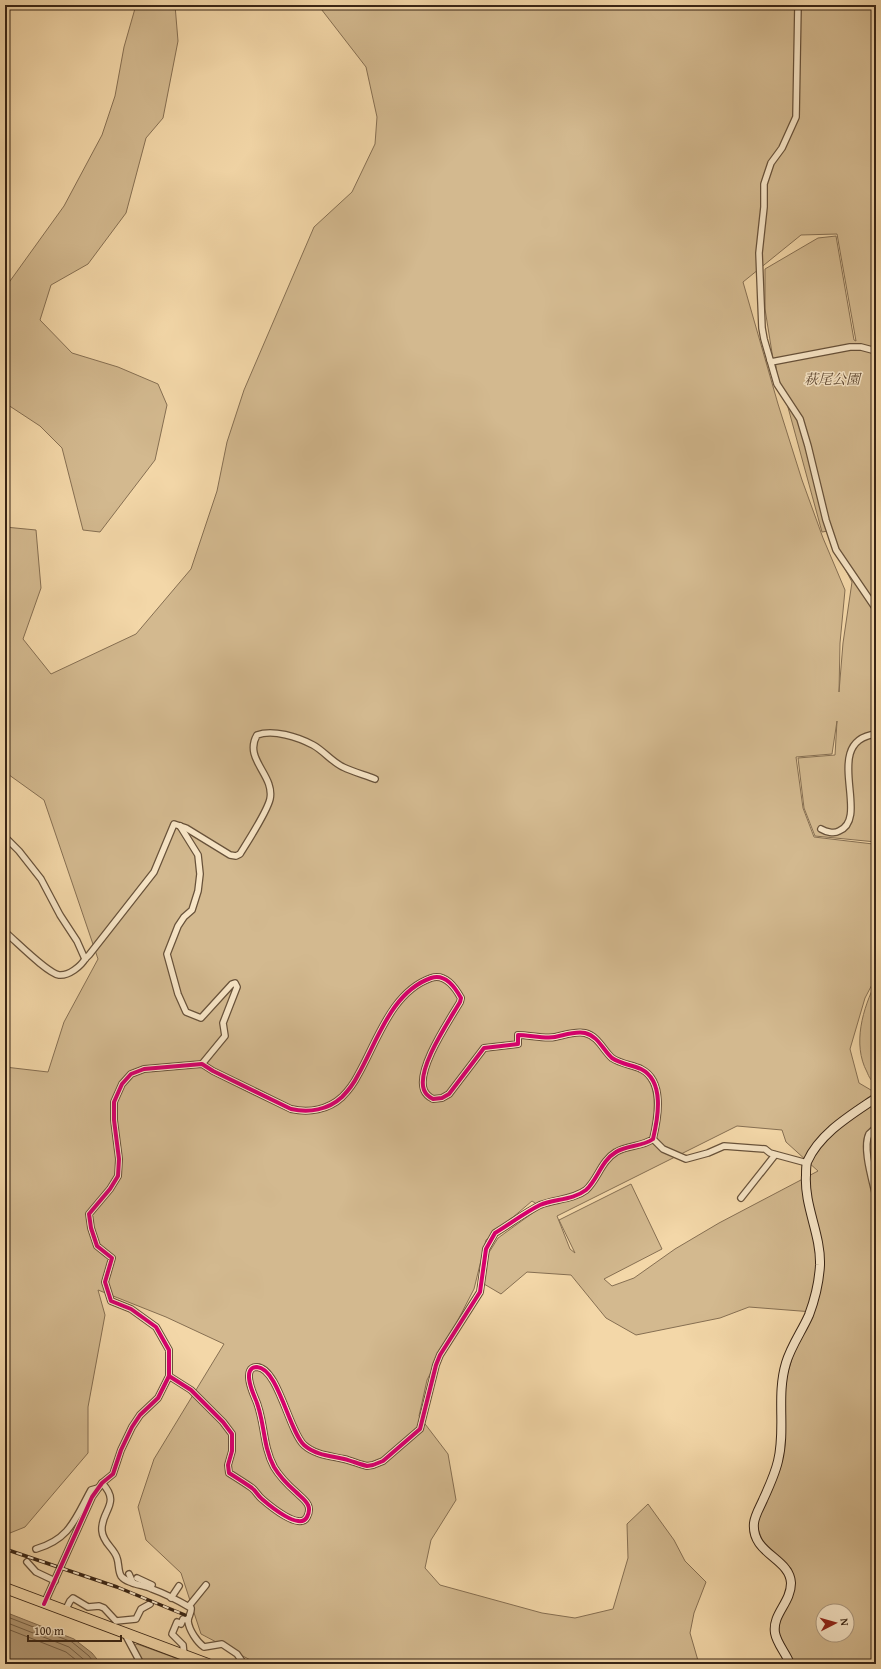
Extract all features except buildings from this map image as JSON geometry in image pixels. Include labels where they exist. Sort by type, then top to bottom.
[{"type":"highway","points":[[5,1588],[44,1604],[208,1664]]},
{"type":"street","points":[[798,5],[796,117],[782,148],[771,163],[764,184],[764,207],[759,253],[760,295],[764,340],[777,384],[800,419],[826,520],[836,550],[876,610]]},
{"type":"street","points":[[770,360],[771,362],[850,347],[861,347],[876,351]]},
{"type":"street","points":[[5,932],[44,966],[59,975],[73,970],[81,965],[143,887],[158,864],[174,824],[186,828],[230,855],[236,856],[240,854],[270,798],[268,783],[255,759],[253,750],[253,741],[256,735],[263,733],[283,735],[314,746],[344,768],[375,779]]},
{"type":"street","points":[[821,829],[836,833],[845,829],[850,821],[848,760],[855,744],[867,735],[876,734]]},
{"type":"street","points":[[180,826],[198,855],[200,874],[198,891],[192,910],[184,917],[178,926],[167,954],[178,994],[186,1012],[201,1018],[232,984],[235,983],[237,987],[223,1023],[225,1036],[202,1064]]},
{"type":"street","points":[[5,837],[19,851],[40,880],[60,915],[78,941],[85,959]]},
{"type":"street","points":[[36,1549],[43,1547],[64,1535],[70,1529],[91,1490],[100,1485],[113,1474],[121,1450],[132,1427],[140,1415],[158,1398],[170,1376],[169,1350],[156,1327],[131,1309],[111,1301],[105,1282],[112,1258],[97,1246],[91,1228],[89,1214],[110,1189],[118,1176],[119,1159],[114,1120],[114,1102],[122,1084],[131,1074],[144,1069],[202,1064],[291,1109],[303,1112],[319,1109],[334,1103],[343,1096],[358,1076],[388,1019],[405,995],[421,982],[434,977],[440,977],[453,985],[461,998],[432,1049],[423,1080],[423,1088],[428,1096],[433,1099],[438,1099],[449,1094],[484,1048],[518,1044],[518,1035],[556,1037],[577,1032],[587,1034],[596,1039],[612,1057],[620,1062],[646,1072],[653,1080],[657,1091],[658,1108],[653,1139],[648,1143],[617,1151],[609,1156],[590,1185],[577,1195],[541,1205],[496,1233],[486,1249],[480,1292],[440,1355],[436,1365],[420,1430],[383,1461],[367,1466],[326,1455],[306,1447],[294,1431],[282,1398],[271,1377],[263,1369],[257,1367],[252,1369],[249,1374],[249,1383],[260,1414],[262,1429],[274,1467],[308,1504],[309,1512],[307,1519],[302,1522],[296,1522],[284,1516],[262,1499],[252,1488],[229,1473],[228,1465],[232,1451],[232,1434],[223,1422],[191,1390],[170,1376]]},
{"type":"street","points":[[790,1664],[775,1634],[774,1622],[786,1603],[791,1582],[788,1572],[764,1550],[758,1541],[754,1523],[778,1461],[782,1421],[781,1382],[786,1362],[809,1315],[817,1292],[820,1265],[818,1243],[805,1189],[807,1163],[819,1143],[831,1131],[876,1098]]},
{"type":"street","points":[[876,1127],[869,1135],[867,1153],[876,1197]]},
{"type":"street","points":[[653,1139],[663,1149],[686,1159],[708,1153],[724,1146],[765,1149],[770,1153],[807,1163]]},
{"type":"street","points":[[741,1198],[776,1155]]},
{"type":"street","points":[[100,1485],[110,1494],[111,1502],[102,1532],[105,1541],[115,1553],[121,1576],[135,1580],[189,1606],[192,1612],[188,1620],[198,1643],[204,1647],[222,1644],[237,1654],[244,1664]]},
{"type":"street","points":[[44,1604],[92,1497],[100,1485]]},
{"type":"street","points":[[26,1562],[36,1572],[55,1581]]},
{"type":"street","points":[[129,1574],[135,1580]]},
{"type":"street","points":[[189,1606],[206,1585]]},
{"type":"street","points":[[171,1598],[179,1586]]},
{"type":"street","points":[[66,1611],[70,1601],[73,1598],[88,1607],[99,1606],[104,1608],[116,1621],[136,1619],[141,1609],[150,1604]]},
{"type":"street","points":[[184,1655],[183,1645],[172,1634],[177,1622],[181,1624],[183,1619],[188,1620]]},
{"type":"street","points":[[124,1632],[141,1664]]},
{"type":"green space","points":[[136,5],[175,5],[178,41],[163,118],[146,138],[126,213],[88,264],[51,285],[40,320],[72,353],[118,367],[158,384],[167,405],[155,460],[100,532],[83,530],[62,448],[40,426],[5,403],[5,288],[64,206],[102,135],[115,96],[124,47]]},
{"type":"green space","name":"萩尾公園","points":[[318,5],[876,5],[876,842],[815,836],[804,808],[798,758],[835,755],[837,721],[832,754],[796,757],[803,808],[814,837],[873,844],[874,852],[876,852],[876,977],[865,998],[850,1049],[859,1083],[876,1093],[876,1664],[794,1664],[779,1634],[779,1618],[794,1590],[791,1568],[765,1548],[757,1526],[781,1462],[785,1382],[794,1352],[813,1312],[749,1307],[720,1318],[636,1335],[606,1318],[571,1275],[527,1272],[501,1294],[484,1284],[488,1254],[498,1238],[541,1207],[532,1201],[486,1240],[474,1289],[427,1380],[419,1416],[448,1454],[456,1500],[431,1540],[425,1568],[440,1585],[542,1613],[575,1618],[613,1609],[628,1558],[627,1524],[648,1504],[674,1540],[685,1561],[706,1582],[694,1613],[690,1633],[699,1664],[258,1664],[201,1634],[181,1573],[146,1540],[138,1507],[154,1459],[224,1344],[166,1317],[98,1290],[105,1315],[88,1407],[88,1453],[25,1527],[5,1535],[5,1067],[48,1072],[64,1022],[98,959],[44,800],[5,772],[5,527],[36,530],[41,588],[23,639],[51,674],[136,634],[191,569],[217,491],[227,442],[244,390],[314,227],[352,192],[375,144],[377,117],[366,67]],"holes":[[[837,234],[856,341],[854,340],[836,236],[818,238],[765,269],[765,309],[773,359],[777,374],[786,400],[822,532],[828,531],[830,541],[852,582],[843,643],[839,692],[840,643],[845,590],[823,538],[802,480],[778,404],[743,282],[801,235]],[[737,1126],[782,1130],[786,1142],[818,1171],[719,1223],[675,1249],[634,1278],[612,1286],[604,1279],[662,1249],[631,1184],[559,1220],[575,1253],[570,1249],[557,1216]]]},
{"type":"green space","points":[[876,982],[876,1084],[869,1077],[863,1061],[860,1050],[860,1038],[863,1015]]},
{"type":"green space","points":[[137,1644],[192,1664],[143,1664],[133,1646]]},
{"type":"water","points":[[5,1612],[74,1639],[92,1653],[101,1664],[5,1664]]},
{"type":"railway","points":[[5,1549],[117,1587],[185,1615]]},
{"type":"cycle path","points":[[44,1604],[92,1497],[102,1483],[113,1474],[121,1450],[132,1427],[140,1415],[158,1398],[169,1376],[169,1350],[156,1327],[131,1309],[111,1301],[105,1282],[112,1258],[97,1246],[91,1228],[89,1214],[110,1189],[118,1176],[119,1159],[114,1120],[114,1102],[122,1084],[131,1074],[144,1069],[202,1064],[213,1071],[291,1109],[305,1111],[324,1108],[337,1101],[349,1090],[387,1019],[405,994],[417,985],[431,978],[441,977],[453,986],[461,998],[435,1045],[425,1070],[423,1081],[424,1090],[428,1096],[433,1099],[442,1098],[449,1094],[484,1048],[518,1044],[518,1035],[555,1037],[574,1033],[585,1033],[597,1040],[612,1058],[619,1062],[641,1069],[649,1075],[654,1082],[657,1091],[658,1111],[653,1139],[649,1142],[625,1148],[616,1152],[603,1165],[590,1186],[581,1193],[569,1198],[540,1205],[528,1211],[495,1233],[486,1249],[480,1292],[440,1355],[436,1365],[420,1429],[383,1461],[367,1466],[344,1459],[323,1455],[308,1448],[304,1445],[293,1427],[277,1388],[271,1378],[264,1370],[257,1367],[252,1368],[250,1371],[249,1380],[258,1406],[267,1450],[274,1467],[281,1477],[307,1503],[309,1512],[303,1521],[298,1521],[285,1516],[271,1507],[252,1488],[229,1473],[228,1465],[232,1451],[232,1434],[223,1422],[191,1390],[169,1376]]}]
